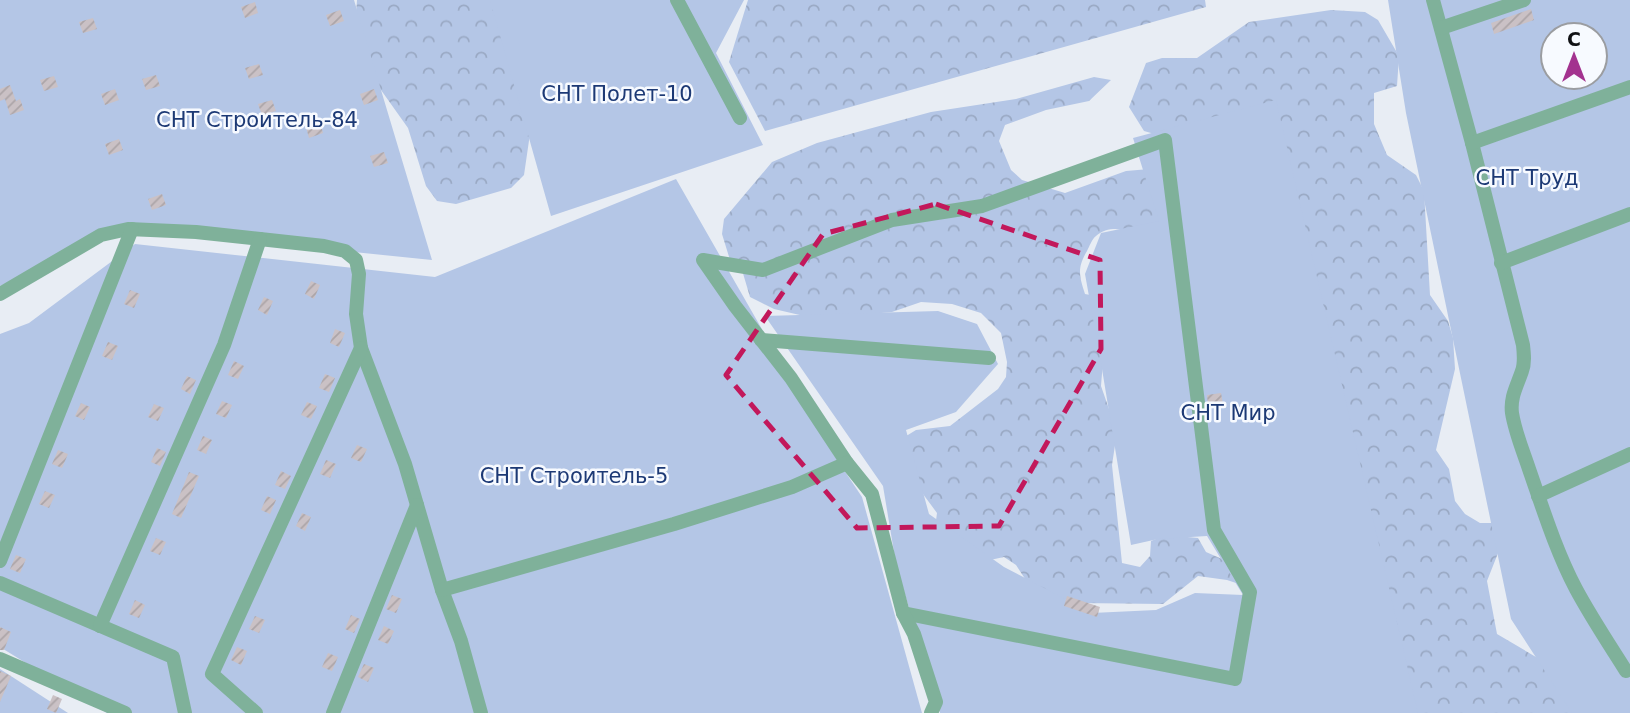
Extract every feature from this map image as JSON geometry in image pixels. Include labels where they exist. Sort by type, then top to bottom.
[{"type":"street","points":[[677,0],[740,118]]},
{"type":"street","points":[[1433,0],[1523,345],[1522,371],[1512,401],[1514,423],[1560,554],[1592,618],[1626,671]]},
{"type":"street","points":[[1441,28],[1524,0]]},
{"type":"street","points":[[1472,143],[1630,87]]},
{"type":"street","points":[[903,612],[1235,679],[1250,592],[1214,530],[1165,140],[982,206],[892,219],[763,270],[703,260],[734,306],[791,378],[872,494],[903,612],[914,634],[936,702],[931,713]]},
{"type":"street","points":[[1501,263],[1630,214]]},
{"type":"street","points":[[0,561],[132,229]]},
{"type":"street","points":[[0,294],[101,235],[132,229],[195,232],[334,249],[345,251],[356,260],[359,274],[356,314],[361,348],[405,464],[481,713]]},
{"type":"street","points":[[100,625],[224,345],[260,239]]},
{"type":"street","points":[[761,340],[989,358]]},
{"type":"street","points":[[256,713],[212,674],[361,348]]},
{"type":"street","points":[[1538,496],[1630,454]]},
{"type":"street","points":[[442,590],[792,488],[848,463]]},
{"type":"street","points":[[332,713],[417,505]]},
{"type":"street","points":[[0,583],[173,657],[185,713]]},
{"type":"street","points":[[0,659],[125,713]]},
{"type":"highlighted area","points":[[936,204],[1100,260],[1101,349],[999,526],[857,528],[726,375],[823,234]]},
{"type":"green space","name":"СНТ Строитель-84","points":[[0,0],[354,0],[432,260],[128,229],[0,286]]},
{"type":"green space","points":[[357,0],[569,0],[532,120],[524,175],[511,188],[456,204],[437,201],[426,186],[408,128],[376,83],[355,29]]},
{"type":"green space","name":"СНТ Полет-10","points":[[490,0],[744,0],[716,53],[763,145],[551,216]]},
{"type":"green space","points":[[748,0],[1205,0],[1206,7],[765,131],[729,62]]},
{"type":"green space","name":"СНТ Труд","points":[[1388,0],[1630,0],[1630,713],[1572,713],[1511,619],[1406,113]]},
{"type":"green space","points":[[1331,10],[1365,12],[1378,20],[1399,56],[1397,86],[1374,93],[1374,124],[1387,155],[1416,175],[1424,191],[1430,295],[1448,321],[1453,338],[1455,369],[1436,450],[1449,469],[1455,501],[1465,514],[1480,523],[1495,523],[1504,538],[1487,581],[1497,634],[1553,667],[1630,679],[1630,713],[1157,713],[1182,704],[1180,684],[1185,670],[1201,665],[1248,662],[1276,647],[1279,622],[1254,589],[1227,580],[1198,576],[1163,604],[1078,603],[1033,591],[1016,565],[1004,557],[976,563],[933,559],[921,552],[922,537],[935,528],[937,513],[903,467],[903,438],[916,430],[950,426],[998,389],[1006,377],[1007,362],[1001,333],[981,313],[952,304],[921,302],[892,312],[817,319],[774,309],[750,297],[742,270],[730,260],[722,234],[724,219],[772,162],[817,143],[931,112],[1016,99],[1094,77],[1111,80],[1089,101],[1046,110],[1005,125],[999,141],[1011,170],[1022,180],[1065,193],[1126,171],[1161,168],[1182,195],[1199,202],[1210,214],[1215,245],[1180,280],[1149,282],[1136,275],[1139,234],[1117,229],[1106,230],[1093,239],[1080,267],[1080,277],[1085,294],[1100,297],[1107,311],[1101,386],[1117,432],[1112,465],[1122,563],[1140,567],[1150,556],[1151,541],[1166,535],[1198,538],[1206,552],[1222,559],[1237,555],[1303,506],[1312,493],[1322,451],[1342,429],[1342,416],[1329,419],[1317,412],[1311,400],[1300,272],[1277,168],[1259,129],[1248,118],[1231,116],[1158,135],[1144,131],[1129,107],[1146,63],[1162,58],[1197,58],[1249,22]]},
{"type":"green space","name":"СНТ Мир","points":[[1276,100],[1418,713],[940,713],[896,564],[883,486],[765,316],[938,311],[977,324],[998,364],[956,412],[906,430],[929,514],[1004,567],[1092,613],[1156,610],[1195,593],[1243,595],[1207,536],[1158,539],[1131,545],[1085,274],[1101,233],[1159,221],[1133,138]]},
{"type":"green space","name":"СНТ Строитель-5","points":[[676,179],[834,455],[862,497],[922,713],[107,713],[0,647],[0,334],[29,323],[135,244],[435,277]]},
{"type":"green space","points":[[0,669],[68,713],[0,713]]},
{"type":"building","points":[[255,2],[258,13],[245,18],[241,7]]},
{"type":"building","points":[[1531,9],[1534,20],[1494,34],[1491,23]]},
{"type":"building","points":[[340,10],[344,21],[330,26],[326,15]]},
{"type":"building","points":[[93,18],[97,29],[83,33],[79,22]]},
{"type":"building","points":[[259,64],[263,75],[249,79],[245,68]]},
{"type":"building","points":[[156,75],[160,86],[146,90],[142,79]]},
{"type":"building","points":[[54,76],[58,87],[44,91],[40,80]]},
{"type":"building","points":[[10,85],[16,101],[20,99],[24,110],[10,115],[5,99],[0,101],[0,89]]},
{"type":"building","points":[[115,89],[119,100],[105,105],[101,94]]},
{"type":"building","points":[[374,89],[378,100],[364,105],[360,94]]},
{"type":"building","points":[[272,100],[276,111],[262,115],[258,104]]},
{"type":"building","points":[[320,122],[323,133],[309,138],[306,127]]},
{"type":"building","points":[[119,139],[123,150],[109,155],[105,144]]},
{"type":"building","points":[[384,152],[388,163],[374,167],[370,156]]},
{"type":"building","points":[[162,194],[166,205],[152,210],[148,199]]},
{"type":"building","points":[[311,281],[320,285],[314,299],[305,294]]},
{"type":"building","points":[[130,290],[140,294],[134,308],[124,304]]},
{"type":"building","points":[[264,297],[273,301],[267,315],[258,310]]},
{"type":"building","points":[[335,329],[345,333],[339,347],[330,343]]},
{"type":"building","points":[[108,342],[118,346],[112,360],[102,356]]},
{"type":"building","points":[[234,361],[244,366],[238,379],[228,375]]},
{"type":"building","points":[[325,374],[335,378],[329,392],[319,388]]},
{"type":"building","points":[[187,376],[196,380],[190,394],[181,389]]},
{"type":"building","points":[[1221,393],[1223,404],[1208,405],[1207,395]]},
{"type":"building","points":[[222,401],[232,405],[226,418],[216,414]]},
{"type":"building","points":[[307,402],[317,406],[311,419],[301,415]]},
{"type":"building","points":[[81,403],[90,407],[84,420],[75,416]]},
{"type":"building","points":[[154,404],[164,408],[158,421],[148,417]]},
{"type":"building","points":[[203,436],[212,440],[206,454],[197,450]]},
{"type":"building","points":[[357,445],[367,449],[361,462],[351,458]]},
{"type":"building","points":[[157,448],[166,452],[160,466],[151,462]]},
{"type":"building","points":[[58,450],[68,454],[62,468],[52,464]]},
{"type":"building","points":[[326,460],[336,464],[330,478],[320,474]]},
{"type":"building","points":[[281,471],[291,476],[285,489],[275,485]]},
{"type":"building","points":[[189,472],[199,476],[181,518],[172,514]]},
{"type":"building","points":[[45,491],[55,495],[49,508],[39,504]]},
{"type":"building","points":[[267,496],[276,500],[270,514],[261,510]]},
{"type":"building","points":[[302,513],[311,517],[305,531],[296,526]]},
{"type":"building","points":[[156,538],[166,542],[160,555],[150,551]]},
{"type":"building","points":[[16,555],[26,559],[20,573],[10,569]]},
{"type":"building","points":[[392,595],[402,599],[396,613],[386,609]]},
{"type":"building","points":[[1067,596],[1100,607],[1097,617],[1064,606]]},
{"type":"building","points":[[135,600],[145,605],[139,618],[129,614]]},
{"type":"building","points":[[351,615],[360,619],[354,633],[345,629]]},
{"type":"building","points":[[255,616],[265,620],[259,633],[249,629]]},
{"type":"building","points":[[384,626],[394,631],[388,644],[378,640]]},
{"type":"building","points":[[0,627],[11,632],[4,650],[0,650]]},
{"type":"building","points":[[237,647],[247,651],[241,665],[231,660]]},
{"type":"building","points":[[328,653],[338,657],[332,671],[322,667]]},
{"type":"building","points":[[364,664],[374,668],[368,682],[358,677]]},
{"type":"building","points":[[0,671],[11,676],[0,702]]},
{"type":"building","points":[[53,695],[62,699],[56,713],[47,709]]}]
